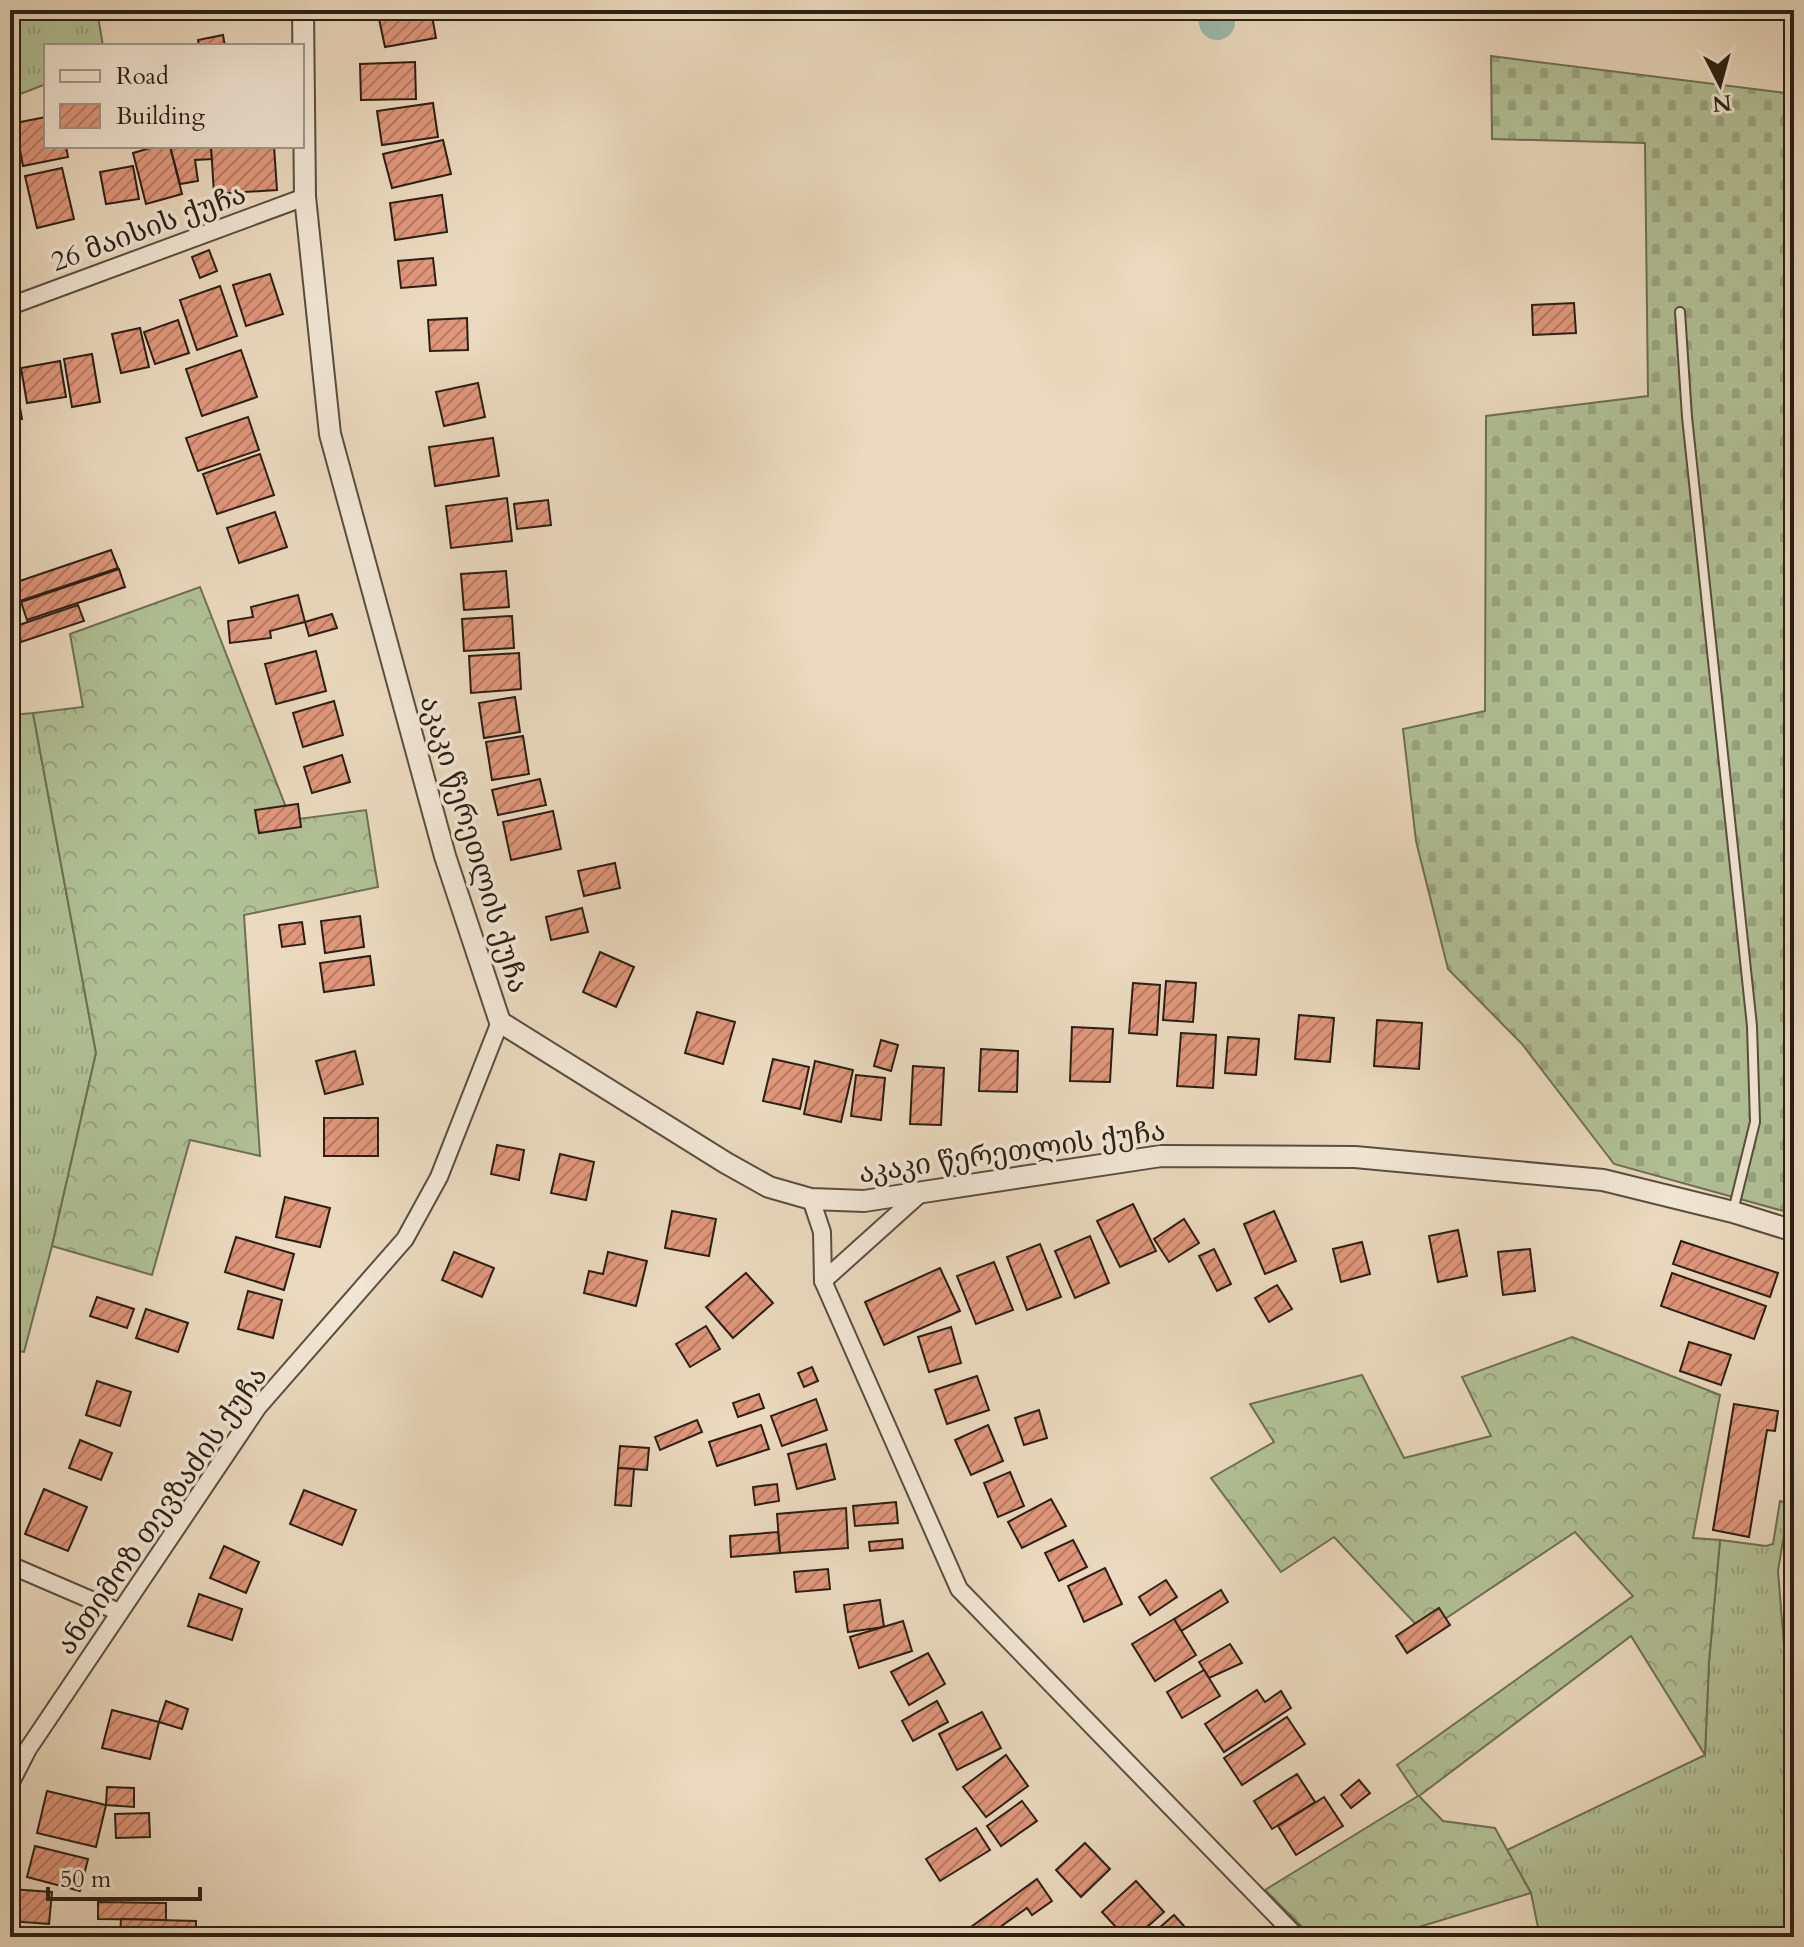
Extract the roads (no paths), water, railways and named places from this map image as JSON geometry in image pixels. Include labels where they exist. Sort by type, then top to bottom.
[{"type":"street","name":"აკაკი წერეთლის ქუჩა","points":[[303,10],[303,44]]},
{"type":"street","name":"აკაკი წერეთლის ქუჩა","points":[[304,104],[305,197],[330,434],[445,856],[500,1022],[726,1163],[769,1187],[811,1199],[864,1201],[1161,1156],[1355,1157],[1603,1180],[1733,1212],[1794,1231]]},
{"type":"street","name":"26 მაისის ქუჩა","points":[[10,306],[305,197]]},
{"type":"street","name":"ანთიმოზ თევზაძის ქუჩა","points":[[10,1784],[28,1749],[258,1407],[405,1239],[439,1177],[500,1022]]},
{"type":"street","points":[[823,1281],[922,1192]]},
{"type":"street","points":[[811,1199],[822,1232],[823,1281],[959,1589],[1297,1937]]},
{"type":"street","points":[[10,1565],[119,1612]]},
{"type":"lane","points":[[1680,312],[1687,417],[1752,1026],[1755,1122],[1733,1212]]},
{"type":"waterway","points":[[1214,10],[1217,22]]}]
